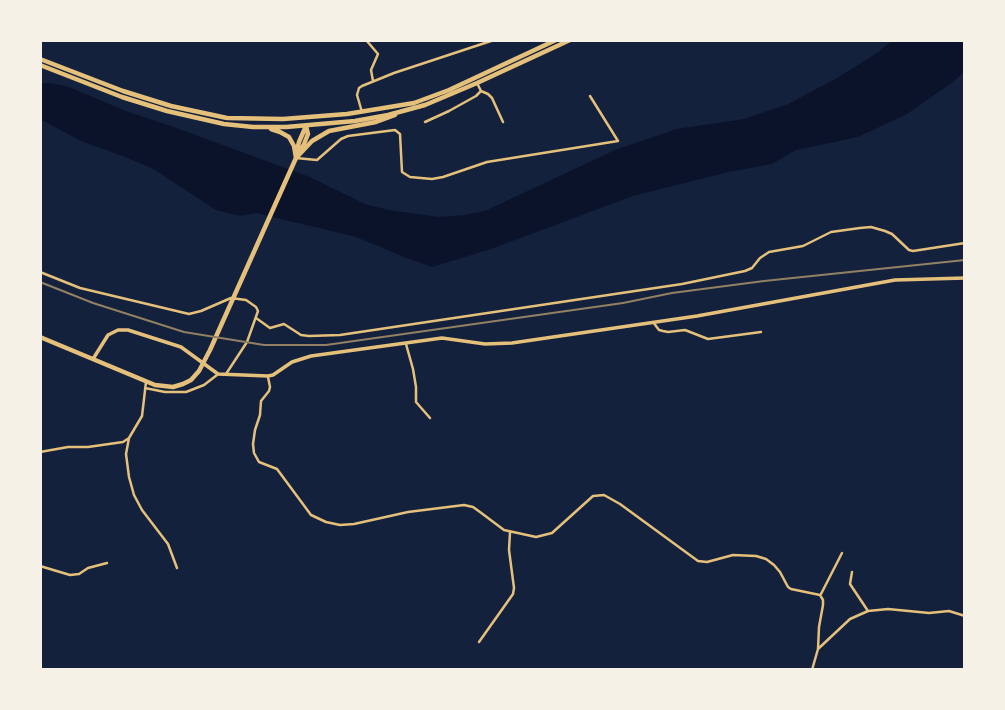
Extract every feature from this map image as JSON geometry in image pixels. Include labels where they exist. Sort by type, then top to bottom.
[{"type":"main road","points":[[40,59],[171,106],[227,118],[253,120],[306,118],[405,105],[433,97],[556,40]]},
{"type":"main road","points":[[253,127],[306,126],[355,121],[404,111],[434,102],[570,40]]},
{"type":"main road","points":[[40,65],[122,97],[167,111],[224,124],[276,130],[285,134],[294,146],[296,158]]},
{"type":"main road","points":[[296,158],[312,141],[329,131],[383,120],[404,111]]},
{"type":"main road","points":[[40,337],[146,385],[178,386],[191,380],[199,371],[307,139],[306,118]]},
{"type":"street","points":[[366,40],[379,54],[371,70],[373,80]]},
{"type":"street","points":[[362,111],[358,91],[373,80],[494,40]]},
{"type":"street","points":[[477,83],[481,92]]},
{"type":"street","points":[[425,122],[481,92]]},
{"type":"street","points":[[481,92],[492,99],[503,122]]},
{"type":"street","points":[[296,158],[317,160],[348,136],[396,130],[400,134],[402,172],[410,177],[432,179],[487,162],[618,141],[590,96]]},
{"type":"street","points":[[256,318],[267,327],[284,324],[301,335],[340,335],[682,284],[745,271],[769,252],[803,246],[831,232],[860,228],[892,234],[913,251],[965,243]]},
{"type":"street","points":[[40,272],[80,288],[189,314],[231,298],[246,300],[256,306],[258,311],[247,342],[226,374]]},
{"type":"street","points":[[93,359],[108,335],[118,330],[128,330],[181,347],[218,374],[268,376],[304,357],[442,338],[485,344],[512,343],[895,281],[965,278]]},
{"type":"street","points":[[653,322],[659,330],[685,330],[708,339],[761,332]]},
{"type":"street","points":[[405,343],[413,369],[416,402],[430,418]]},
{"type":"street","points":[[177,568],[168,544],[134,495],[129,477],[129,438],[142,416],[146,385],[165,392],[186,392],[204,385],[218,374]]},
{"type":"street","points":[[268,376],[270,387],[261,401],[255,429],[254,453],[259,462],[277,469],[311,515],[340,525],[464,505],[473,507],[510,533],[536,537],[552,533],[593,496],[604,495],[694,560],[702,562],[733,555],[756,556],[774,565],[791,589],[820,595],[823,605],[818,649],[812,670]]},
{"type":"street","points":[[40,452],[117,444],[129,438]]},
{"type":"street","points":[[480,642],[513,594],[510,533]]},
{"type":"street","points":[[820,595],[842,553]]},
{"type":"street","points":[[40,566],[70,575],[107,563]]},
{"type":"street","points":[[852,572],[850,584],[868,611]]},
{"type":"street","points":[[818,649],[850,620],[868,611],[943,611],[965,616]]},
{"type":"water","points":[[893,40],[965,40],[965,71],[907,114],[858,137],[796,150],[772,164],[633,196],[491,249],[432,267],[356,237],[256,213],[240,216],[216,210],[155,170],[83,142],[40,119],[40,83],[69,87],[126,111],[310,177],[365,204],[439,217],[465,215],[487,210],[615,150],[676,129],[744,119],[788,104],[837,78]]},
{"type":"railway","points":[[40,282],[93,303],[184,332],[264,345],[326,345],[623,303],[672,293],[965,260]]}]
